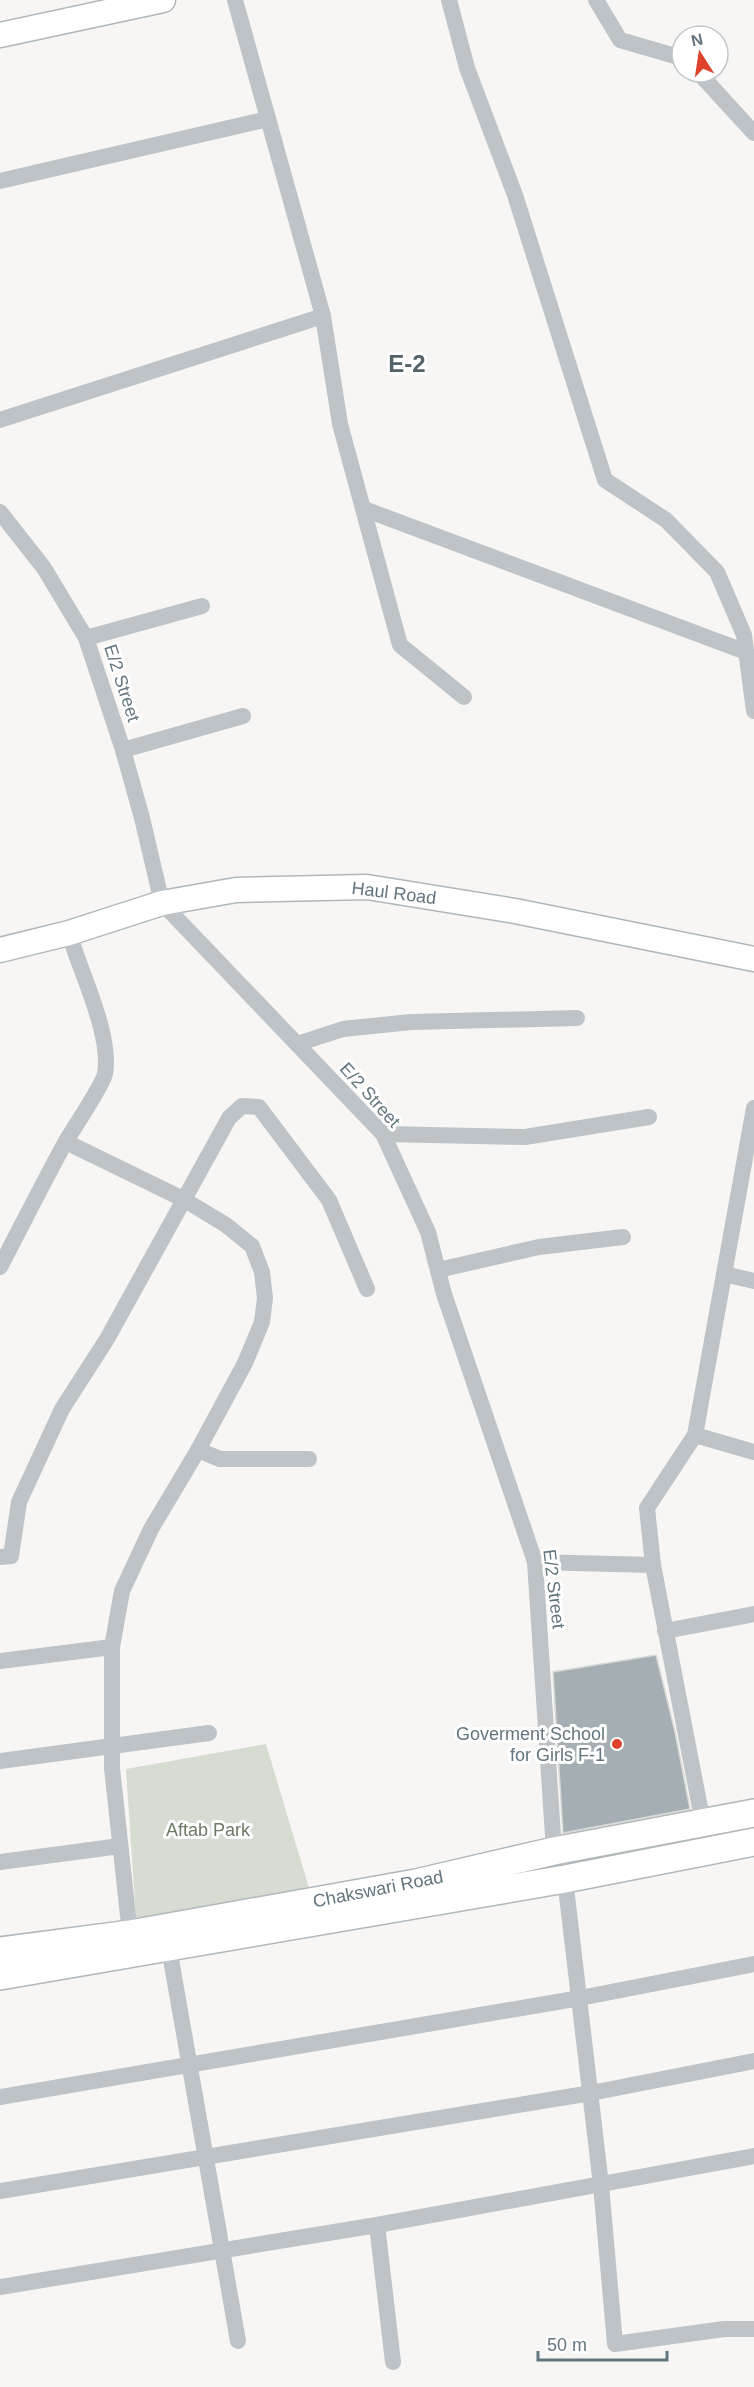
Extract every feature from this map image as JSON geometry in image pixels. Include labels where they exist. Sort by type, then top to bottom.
[{"type":"main road","points":[[0,35],[125,4],[163,0]]},
{"type":"main road","name":"Haul Road","points":[[0,950],[69,933],[162,903],[236,890],[366,886],[515,911],[754,959]]},
{"type":"main road","name":"Chakswari Road","points":[[0,1951],[130,1934],[416,1883],[554,1851],[754,1813]]},
{"type":"main road","name":"Chakswari Road","points":[[0,1976],[566,1879],[754,1842]]},
{"type":"street","points":[[236,0],[322,316],[340,424],[400,645],[464,697]]},
{"type":"street","points":[[449,0],[467,68],[515,195],[605,480],[666,520],[717,572],[744,635],[754,711]]},
{"type":"street","points":[[596,0],[620,40],[670,55]]},
{"type":"street","points":[[709,84],[754,133]]},
{"type":"street","points":[[0,181],[268,119]]},
{"type":"street","points":[[0,420],[322,316]]},
{"type":"street","points":[[364,509],[746,652]]},
{"type":"street","name":"E/2 Street","points":[[0,512],[44,568],[86,638],[123,750],[162,903],[383,1134],[428,1232],[444,1294],[535,1562],[554,1851]]},
{"type":"street","points":[[86,638],[202,606]]},
{"type":"street","points":[[123,750],[243,716]]},
{"type":"street","points":[[0,1267],[66,1142],[105,1075],[104,1046],[96,1011],[78,965],[69,933]]},
{"type":"street","points":[[297,1044],[343,1029],[400,1023],[577,1018]]},
{"type":"street","points":[[0,1557],[11,1556],[19,1502],[62,1409],[107,1339],[229,1118],[242,1106],[259,1107],[329,1200],[367,1289]]},
{"type":"street","points":[[703,1823],[652,1564],[647,1508],[695,1435],[753,1113]]},
{"type":"street","points":[[383,1134],[525,1137],[649,1117]]},
{"type":"street","points":[[66,1142],[183,1199],[226,1225],[252,1246],[262,1272],[265,1298],[262,1322],[245,1363],[198,1450],[151,1529],[122,1591],[112,1647],[112,1747],[130,1934]]},
{"type":"street","points":[[438,1270],[539,1247],[623,1237]]},
{"type":"street","points":[[724,1274],[754,1281]]},
{"type":"street","points":[[695,1435],[754,1452]]},
{"type":"street","points":[[198,1450],[220,1459],[309,1459]]},
{"type":"street","points":[[535,1562],[652,1564]]},
{"type":"street","points":[[665,1631],[754,1614]]},
{"type":"street","points":[[0,1661],[112,1647]]},
{"type":"street","points":[[0,1761],[209,1733]]},
{"type":"street","points":[[0,1862],[120,1846]]},
{"type":"street","points":[[566,1879],[602,2185],[615,2344],[724,2329],[754,2329]]},
{"type":"street","points":[[169,1948],[238,2341]]},
{"type":"street","points":[[0,2097],[580,1998],[754,1964]]},
{"type":"street","points":[[0,2192],[591,2093],[754,2061]]},
{"type":"street","points":[[0,2287],[127,2265],[222,2252],[754,2156]]},
{"type":"street","points":[[377,2225],[393,2362]]},
{"type":"green space","name":"Aftab Park","points":[[266,1744],[309,1888],[136,1919],[126,1769]]},
{"type":"building","name":"Goverment School for Girls F-1","points":[[656,1655],[675,1732],[690,1809],[563,1833],[553,1672]]},
{"type":"place","name":"Goverment School for Girls F-1","points":[[617,1744]]},
{"type":"district","name":"E-2","points":[[407,363]]}]
